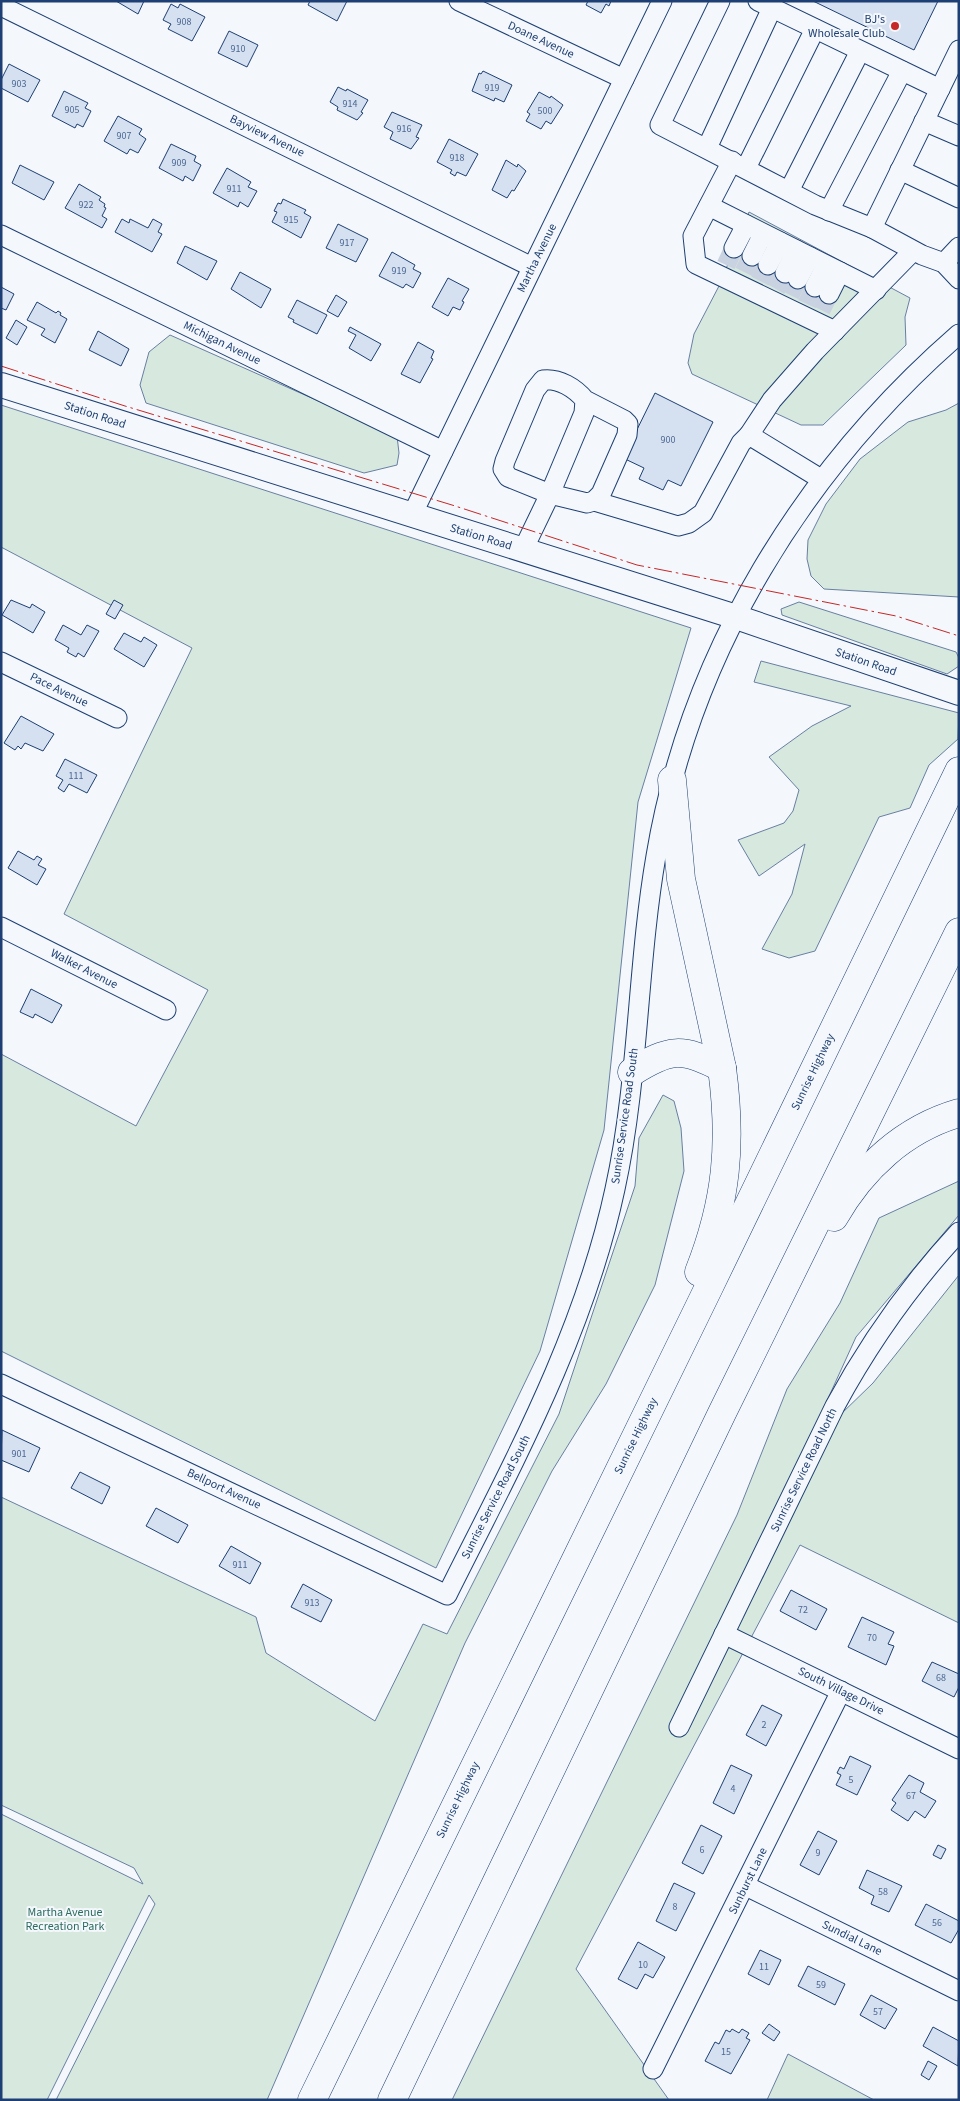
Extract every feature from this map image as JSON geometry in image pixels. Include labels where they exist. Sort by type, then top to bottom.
[{"type":"highway","name":"Sunrise Highway","points":[[312,2100],[959,771]]},
{"type":"highway","points":[[626,1455],[669,1336],[710,1244],[725,1184],[727,1158],[726,1098],[722,1068],[681,878],[672,780]]},
{"type":"highway","points":[[392,2100],[722,1414],[959,932]]},
{"type":"highway","points":[[632,1072],[652,1059],[680,1052],[704,1058],[722,1068]]},
{"type":"highway","points":[[722,1414],[837,1212],[850,1193],[884,1154],[901,1140],[939,1119],[959,1113]]},
{"type":"main road","name":"Station Road","points":[[1,385],[736,617],[959,692]]},
{"type":"street","name":"Doane Avenue","points":[[459,1],[624,79]]},
{"type":"street","name":"Martha Avenue","points":[[412,515],[662,1]]},
{"type":"street","points":[[720,1],[660,125],[829,211],[872,228],[913,251],[944,263],[959,280]]},
{"type":"street","points":[[707,148],[765,5],[902,71],[948,83]]},
{"type":"street","name":"Bayview Avenue","points":[[1,6],[532,267]]},
{"type":"street","points":[[815,29],[739,165],[709,206],[693,236],[696,264],[721,260],[815,305],[835,331]]},
{"type":"street","points":[[872,228],[924,121],[948,83],[959,50]]},
{"type":"street","points":[[789,191],[860,51]]},
{"type":"street","points":[[829,211],[902,71]]},
{"type":"street","points":[[924,121],[959,136]]},
{"type":"street","points":[[900,170],[959,198]]},
{"type":"street","points":[[709,206],[876,290]]},
{"type":"street","points":[[721,260],[740,222]]},
{"type":"street","name":"Michigan Avenue","points":[[1,235],[443,451]]},
{"type":"street","points":[[768,283],[787,246]]},
{"type":"street","points":[[768,283],[787,246]]},
{"type":"street","points":[[944,263],[959,248]]},
{"type":"street","points":[[594,501],[601,494],[627,435],[628,424],[624,420],[585,400],[577,391],[553,378],[543,380],[535,390],[505,461],[503,469],[508,477],[550,494],[587,502],[594,501],[678,526],[689,523],[703,513],[741,443],[749,435],[772,400],[835,331],[913,251]]},
{"type":"street","points":[[815,305],[833,269]]},
{"type":"street","name":"Sunrise Service Road South","points":[[447,1595],[536,1416],[577,1321],[593,1274],[616,1187],[626,1131],[656,856],[672,780],[693,715],[736,617],[779,541],[821,479],[892,396],[959,334]]},
{"type":"street","points":[[523,550],[550,494],[584,413],[585,400]]},
{"type":"street","points":[[749,435],[821,479]]},
{"type":"street","name":"Pace Avenue","points":[[1,662],[117,718]]},
{"type":"street","name":"Walker Avenue","points":[[1,927],[166,1010]]},
{"type":"street","name":"Sunrise Service Road North","points":[[679,1727],[834,1406],[852,1373],[904,1297],[935,1257],[959,1232]]},
{"type":"street","name":"Bellport Avenue","points":[[1,1384],[447,1595]]},
{"type":"street","name":"South Village Drive","points":[[724,1634],[959,1749]]},
{"type":"street","name":"Sunburst Lane","points":[[653,2069],[746,1886],[841,1691]]},
{"type":"street","name":"Sundial Lane","points":[[746,1886],[959,1991]]},
{"type":"green space","points":[[749,212],[910,298],[905,317],[906,345],[823,425],[801,425],[692,374],[688,363],[694,334],[719,286]]},
{"type":"green space","points":[[170,335],[397,436],[399,453],[397,465],[364,473],[146,403],[140,385],[149,352]]},
{"type":"green space","points":[[959,403],[959,597],[824,589],[811,576],[807,559],[808,540],[826,504],[860,459],[908,422],[946,410]]},
{"type":"green space","points":[[1,405],[691,628],[638,802],[604,1130],[540,1351],[436,1568],[1,1351],[1,1054],[136,1126],[208,990],[64,914],[192,648],[1,547]]},
{"type":"green space","points":[[799,602],[956,652],[959,658],[959,666],[947,674],[782,615],[781,609]]},
{"type":"green space","points":[[761,661],[959,713],[958,739],[929,765],[910,808],[879,817],[815,951],[789,958],[762,949],[792,894],[805,844],[759,876],[738,840],[784,823],[793,811],[799,790],[769,757],[812,726],[851,706],[754,682]]},
{"type":"green space","name":"Martha Avenue Recreation Park","points":[[663,1095],[674,1101],[681,1128],[684,1171],[655,1285],[606,1384],[552,1471],[465,1643],[267,2100],[56,2100],[155,1904],[149,1895],[47,2100],[1,2100],[1,1814],[143,1884],[134,1868],[1,1805],[1,1497],[256,1617],[266,1653],[375,1721],[423,1624],[447,1634],[559,1414],[635,1186],[639,1138]]},
{"type":"green space","points":[[959,1181],[959,1215],[856,1337],[805,1449],[873,1383],[959,1275],[959,1623],[800,1545],[576,1969],[669,2100],[452,2100],[737,1515],[787,1389],[840,1303],[879,1218]]},
{"type":"green space","points":[[788,2054],[874,2100],[767,2100]]},
{"type":"building","points":[[116,1],[144,1],[138,14]]},
{"type":"building","points":[[310,1],[347,1],[337,21],[308,5]]},
{"type":"building","points":[[588,1],[611,1],[609,6],[606,4],[601,13],[586,5]]},
{"type":"building","name":"BJ's Wholesale Club","points":[[813,1],[938,1],[914,50]]},
{"type":"building","points":[[171,4],[178,8],[180,4],[205,17],[192,41],[168,29],[171,24],[163,20]]},
{"type":"building","points":[[229,31],[258,45],[247,67],[218,53]]},
{"type":"building","points":[[9,64],[40,80],[28,102],[1,88],[1,80]]},
{"type":"building","points":[[483,71],[512,85],[504,102],[495,98],[494,101],[472,91],[479,73],[481,74]]},
{"type":"building","points":[[338,87],[346,91],[347,89],[368,100],[361,112],[363,113],[357,120],[337,110],[338,107],[330,102]]},
{"type":"building","points":[[64,91],[88,103],[85,108],[91,111],[83,127],[77,124],[75,128],[52,116]]},
{"type":"building","points":[[539,92],[550,98],[551,96],[563,105],[551,124],[546,121],[541,129],[526,121],[530,114],[527,112]]},
{"type":"building","points":[[392,112],[422,125],[416,137],[419,138],[411,149],[390,139],[393,132],[384,127]]},
{"type":"building","points":[[118,116],[142,129],[139,134],[146,139],[138,153],[130,149],[127,154],[104,141]]},
{"type":"building","points":[[449,139],[478,154],[466,176],[457,172],[455,176],[450,173],[452,170],[437,162]]},
{"type":"building","points":[[171,144],[196,156],[194,161],[201,165],[193,181],[185,176],[183,181],[159,168]]},
{"type":"building","points":[[506,160],[517,167],[518,164],[526,171],[514,191],[512,190],[507,198],[492,190]]},
{"type":"building","points":[[20,165],[54,182],[44,200],[12,183]]},
{"type":"building","points":[[227,168],[251,182],[248,187],[257,191],[248,207],[240,202],[238,207],[213,193]]},
{"type":"building","points":[[79,184],[101,197],[99,200],[105,204],[104,207],[106,208],[102,216],[107,219],[102,228],[65,208]]},
{"type":"building","points":[[283,199],[306,210],[304,213],[311,217],[301,238],[272,222],[277,212],[274,211],[278,203],[281,204]]},
{"type":"building","points":[[122,219],[129,223],[130,219],[148,228],[153,219],[162,224],[158,232],[162,234],[152,252],[115,232]]},
{"type":"building","points":[[338,224],[368,239],[356,262],[326,248]]},
{"type":"building","points":[[185,246],[217,261],[207,280],[177,263]]},
{"type":"building","points":[[392,252],[415,265],[413,269],[421,273],[413,288],[406,284],[403,288],[379,276]]},
{"type":"building","points":[[240,272],[271,289],[261,308],[231,289]]},
{"type":"building","points":[[448,278],[469,289],[462,301],[464,302],[460,310],[453,307],[448,316],[432,307]]},
{"type":"building","points":[[1,287],[14,294],[6,310],[1,308]]},
{"type":"building","points":[[336,295],[347,302],[338,317],[327,311]]},
{"type":"building","points":[[297,300],[327,315],[317,334],[293,322],[294,320],[288,317]]},
{"type":"building","points":[[37,302],[56,313],[58,311],[61,313],[60,315],[67,319],[55,343],[41,335],[45,329],[27,320]]},
{"type":"building","points":[[16,320],[27,327],[17,345],[6,338]]},
{"type":"building","points":[[350,327],[381,344],[371,361],[349,348],[356,335],[348,331]]},
{"type":"building","points":[[98,331],[129,349],[121,366],[89,350]]},
{"type":"building","points":[[418,342],[434,351],[431,358],[433,359],[420,383],[401,374]]},
{"type":"building","points":[[655,393],[713,422],[681,486],[668,480],[663,490],[639,479],[644,468],[623,458]]},
{"type":"building","points":[[11,600],[30,608],[32,604],[45,612],[33,633],[2,615]]},
{"type":"building","points":[[114,600],[123,605],[115,619],[106,614]]},
{"type":"building","points":[[63,625],[81,635],[87,625],[99,631],[84,657],[78,653],[76,657],[67,652],[69,648],[55,640]]},
{"type":"building","points":[[124,633],[141,642],[144,637],[157,645],[144,667],[114,649]]},
{"type":"building","points":[[21,716],[54,734],[43,751],[25,743],[21,749],[18,746],[15,750],[4,743]]},
{"type":"building","points":[[65,759],[97,775],[87,793],[69,784],[64,792],[58,788],[63,780],[56,776]]},
{"type":"building","points":[[18,851],[34,860],[37,856],[42,859],[38,865],[46,869],[37,885],[8,868]]},
{"type":"building","points":[[31,989],[62,1005],[52,1023],[35,1014],[33,1018],[20,1012]]},
{"type":"building","points":[[2,1430],[40,1448],[29,1472],[1,1460]]},
{"type":"building","points":[[80,1472],[110,1487],[102,1504],[71,1488]]},
{"type":"building","points":[[156,1508],[188,1525],[178,1543],[146,1526]]},
{"type":"building","points":[[231,1546],[261,1563],[250,1584],[219,1566]]},
{"type":"building","points":[[303,1584],[332,1600],[321,1622],[291,1607]]},
{"type":"building","points":[[791,1590],[827,1609],[816,1630],[780,1611]]},
{"type":"building","points":[[862,1617],[894,1632],[888,1644],[894,1646],[886,1665],[848,1647]]},
{"type":"building","points":[[932,1662],[959,1674],[959,1687],[954,1697],[922,1681]]},
{"type":"building","points":[[762,1705],[782,1715],[766,1746],[746,1735]]},
{"type":"building","points":[[850,1756],[871,1766],[857,1795],[836,1785],[841,1775],[837,1773],[840,1767],[844,1769]]},
{"type":"building","points":[[731,1765],[752,1775],[734,1814],[713,1803]]},
{"type":"building","points":[[909,1775],[924,1783],[920,1792],[936,1801],[925,1818],[915,1811],[908,1821],[891,1810],[896,1803],[892,1800]]},
{"type":"building","points":[[701,1825],[722,1836],[703,1874],[682,1863]]},
{"type":"building","points":[[818,1831],[837,1841],[819,1875],[800,1865]]},
{"type":"building","points":[[938,1845],[946,1849],[941,1859],[933,1855]]},
{"type":"building","points":[[867,1870],[902,1886],[889,1912],[871,1904],[874,1896],[859,1888]]},
{"type":"building","points":[[674,1883],[695,1893],[676,1931],[656,1921]]},
{"type":"building","points":[[926,1904],[959,1921],[959,1929],[951,1943],[915,1925]]},
{"type":"building","points":[[638,1942],[665,1957],[653,1978],[645,1974],[637,1989],[618,1979]]},
{"type":"building","points":[[760,1950],[781,1960],[769,1985],[748,1974]]},
{"type":"building","points":[[808,1966],[845,1984],[835,2005],[798,1986]]},
{"type":"building","points":[[871,1995],[897,2009],[885,2029],[860,2015]]},
{"type":"building","points":[[769,2024],[780,2032],[774,2041],[762,2033]]},
{"type":"building","points":[[933,2027],[959,2041],[958,2066],[923,2046]]},
{"type":"building","points":[[732,2029],[739,2033],[742,2029],[749,2033],[746,2038],[750,2040],[731,2074],[705,2061],[715,2042],[719,2044],[726,2030],[730,2032]]},
{"type":"building","points":[[928,2061],[937,2066],[929,2080],[921,2075]]},
{"type":"tunnel","points":[[726,265],[734,248]]},
{"type":"tunnel","points":[[744,272],[752,256]]},
{"type":"tunnel","points":[[760,281],[768,265]]},
{"type":"tunnel","points":[[776,289],[785,273]]},
{"type":"tunnel","points":[[790,295],[798,279]]},
{"type":"tunnel","points":[[807,304],[815,287]]},
{"type":"tunnel","points":[[821,310],[829,294]]},
{"type":"power","points":[[1,366],[125,406],[452,505],[637,565],[896,616],[959,636]]},
{"type":"place","name":"BJ's Wholesale Club","points":[[895,26]]}]
